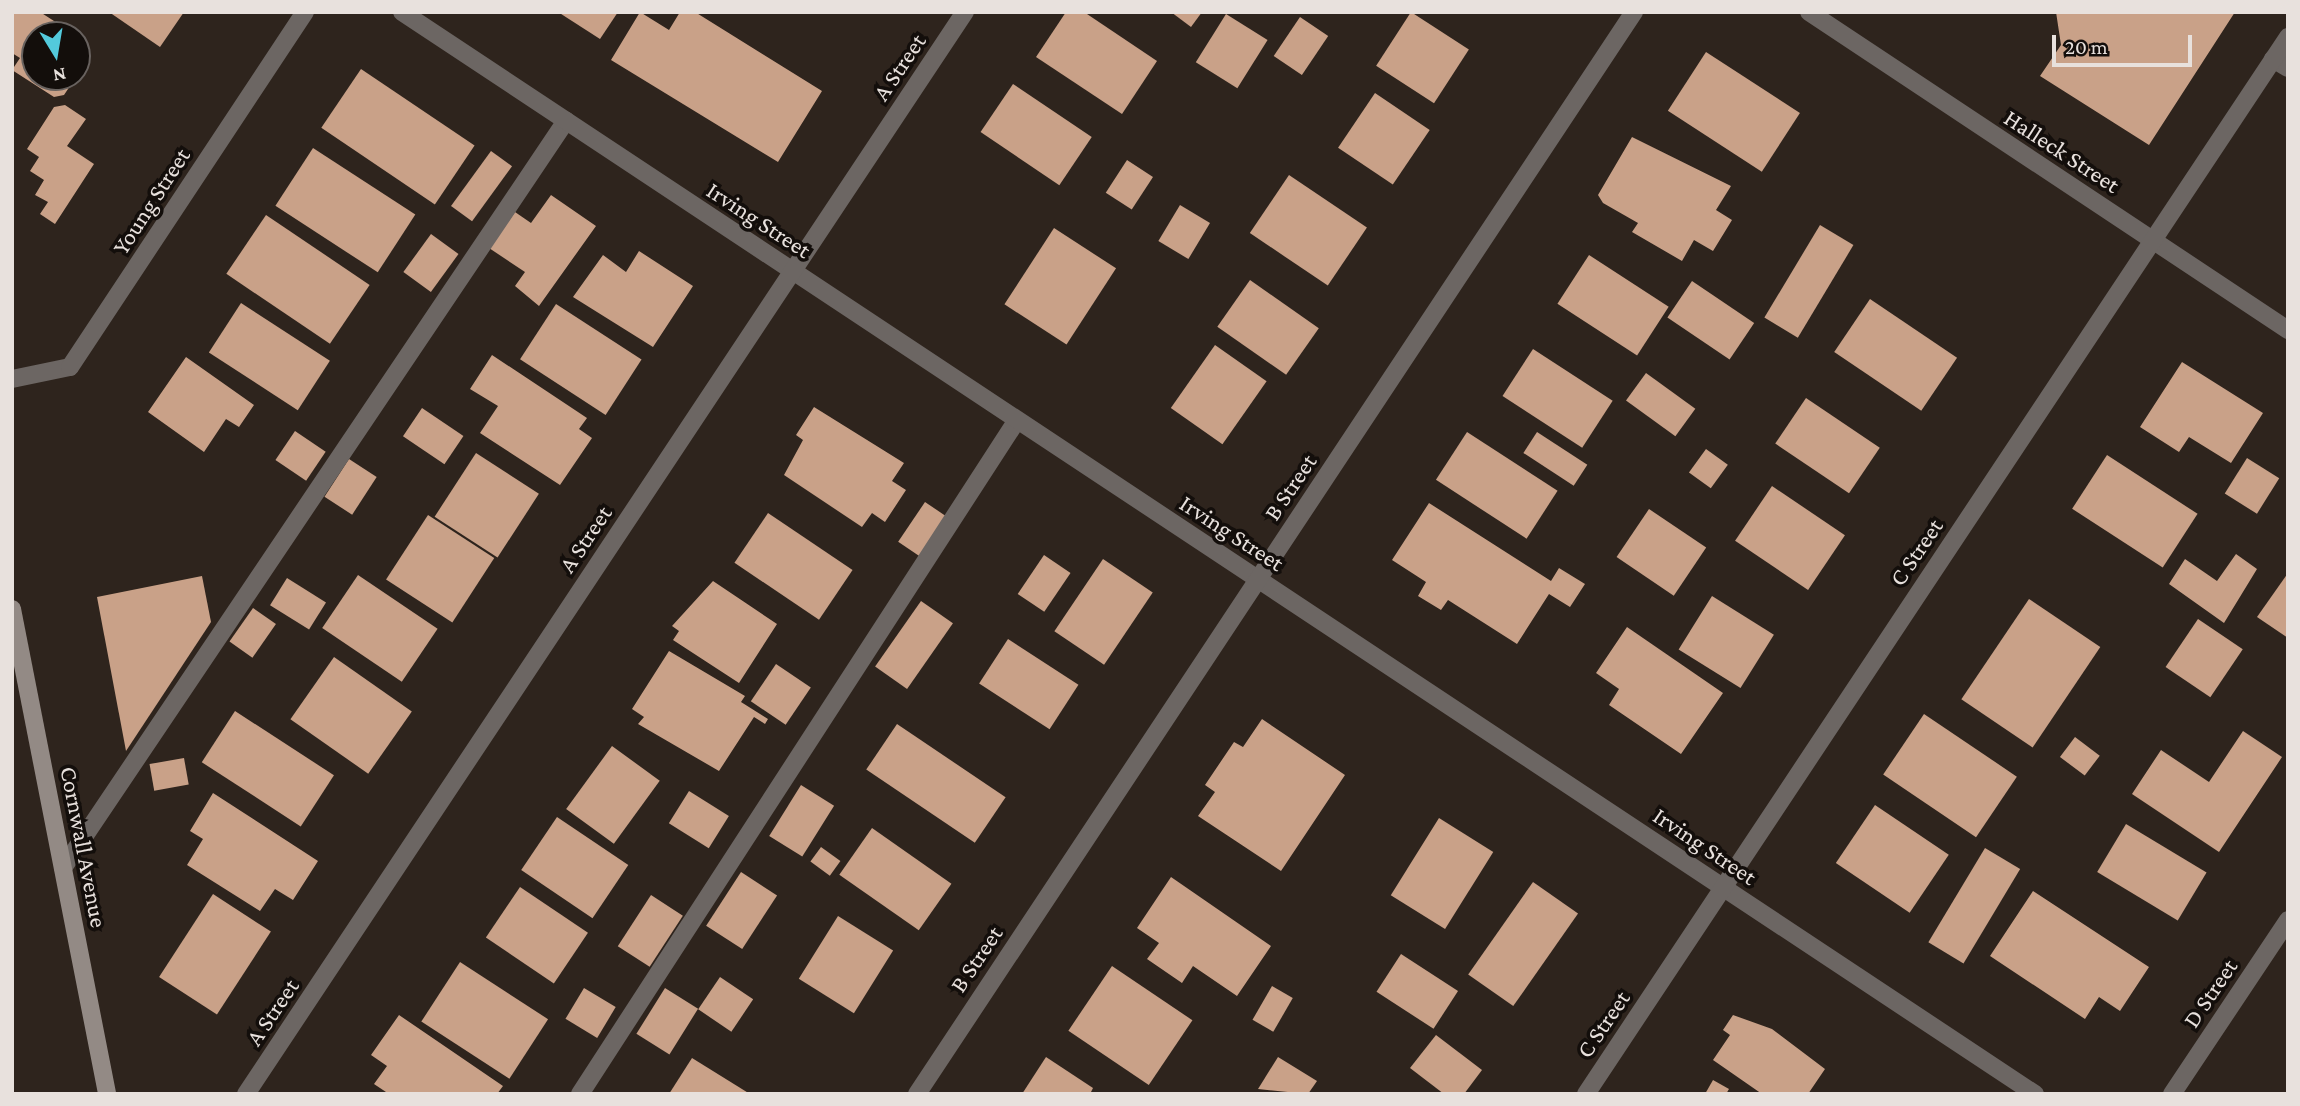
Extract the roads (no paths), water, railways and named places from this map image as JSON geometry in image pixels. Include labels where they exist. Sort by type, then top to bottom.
[{"type":"street","name":"Young Street","points":[[12,379],[70,367],[305,12]]},
{"type":"street","name":"Irving Street","points":[[402,12],[2035,1094]]},
{"type":"street","name":"A Street","points":[[247,1094],[965,12]]},
{"type":"street","name":"B Street","points":[[917,1094],[1634,12]]},
{"type":"street","name":"Halleck Street","points":[[1809,12],[2288,330]]},
{"type":"street","name":"C Street","points":[[1586,1094],[2153,240],[2281,64],[2288,37]]},
{"type":"street","points":[[63,868],[566,121]]},
{"type":"street","points":[[580,1094],[1017,420]]},
{"type":"street","name":"Cornwall Avenue","points":[[12,610],[107,1094]]},
{"type":"street","name":"D Street","points":[[2172,1094],[2288,920]]}]
